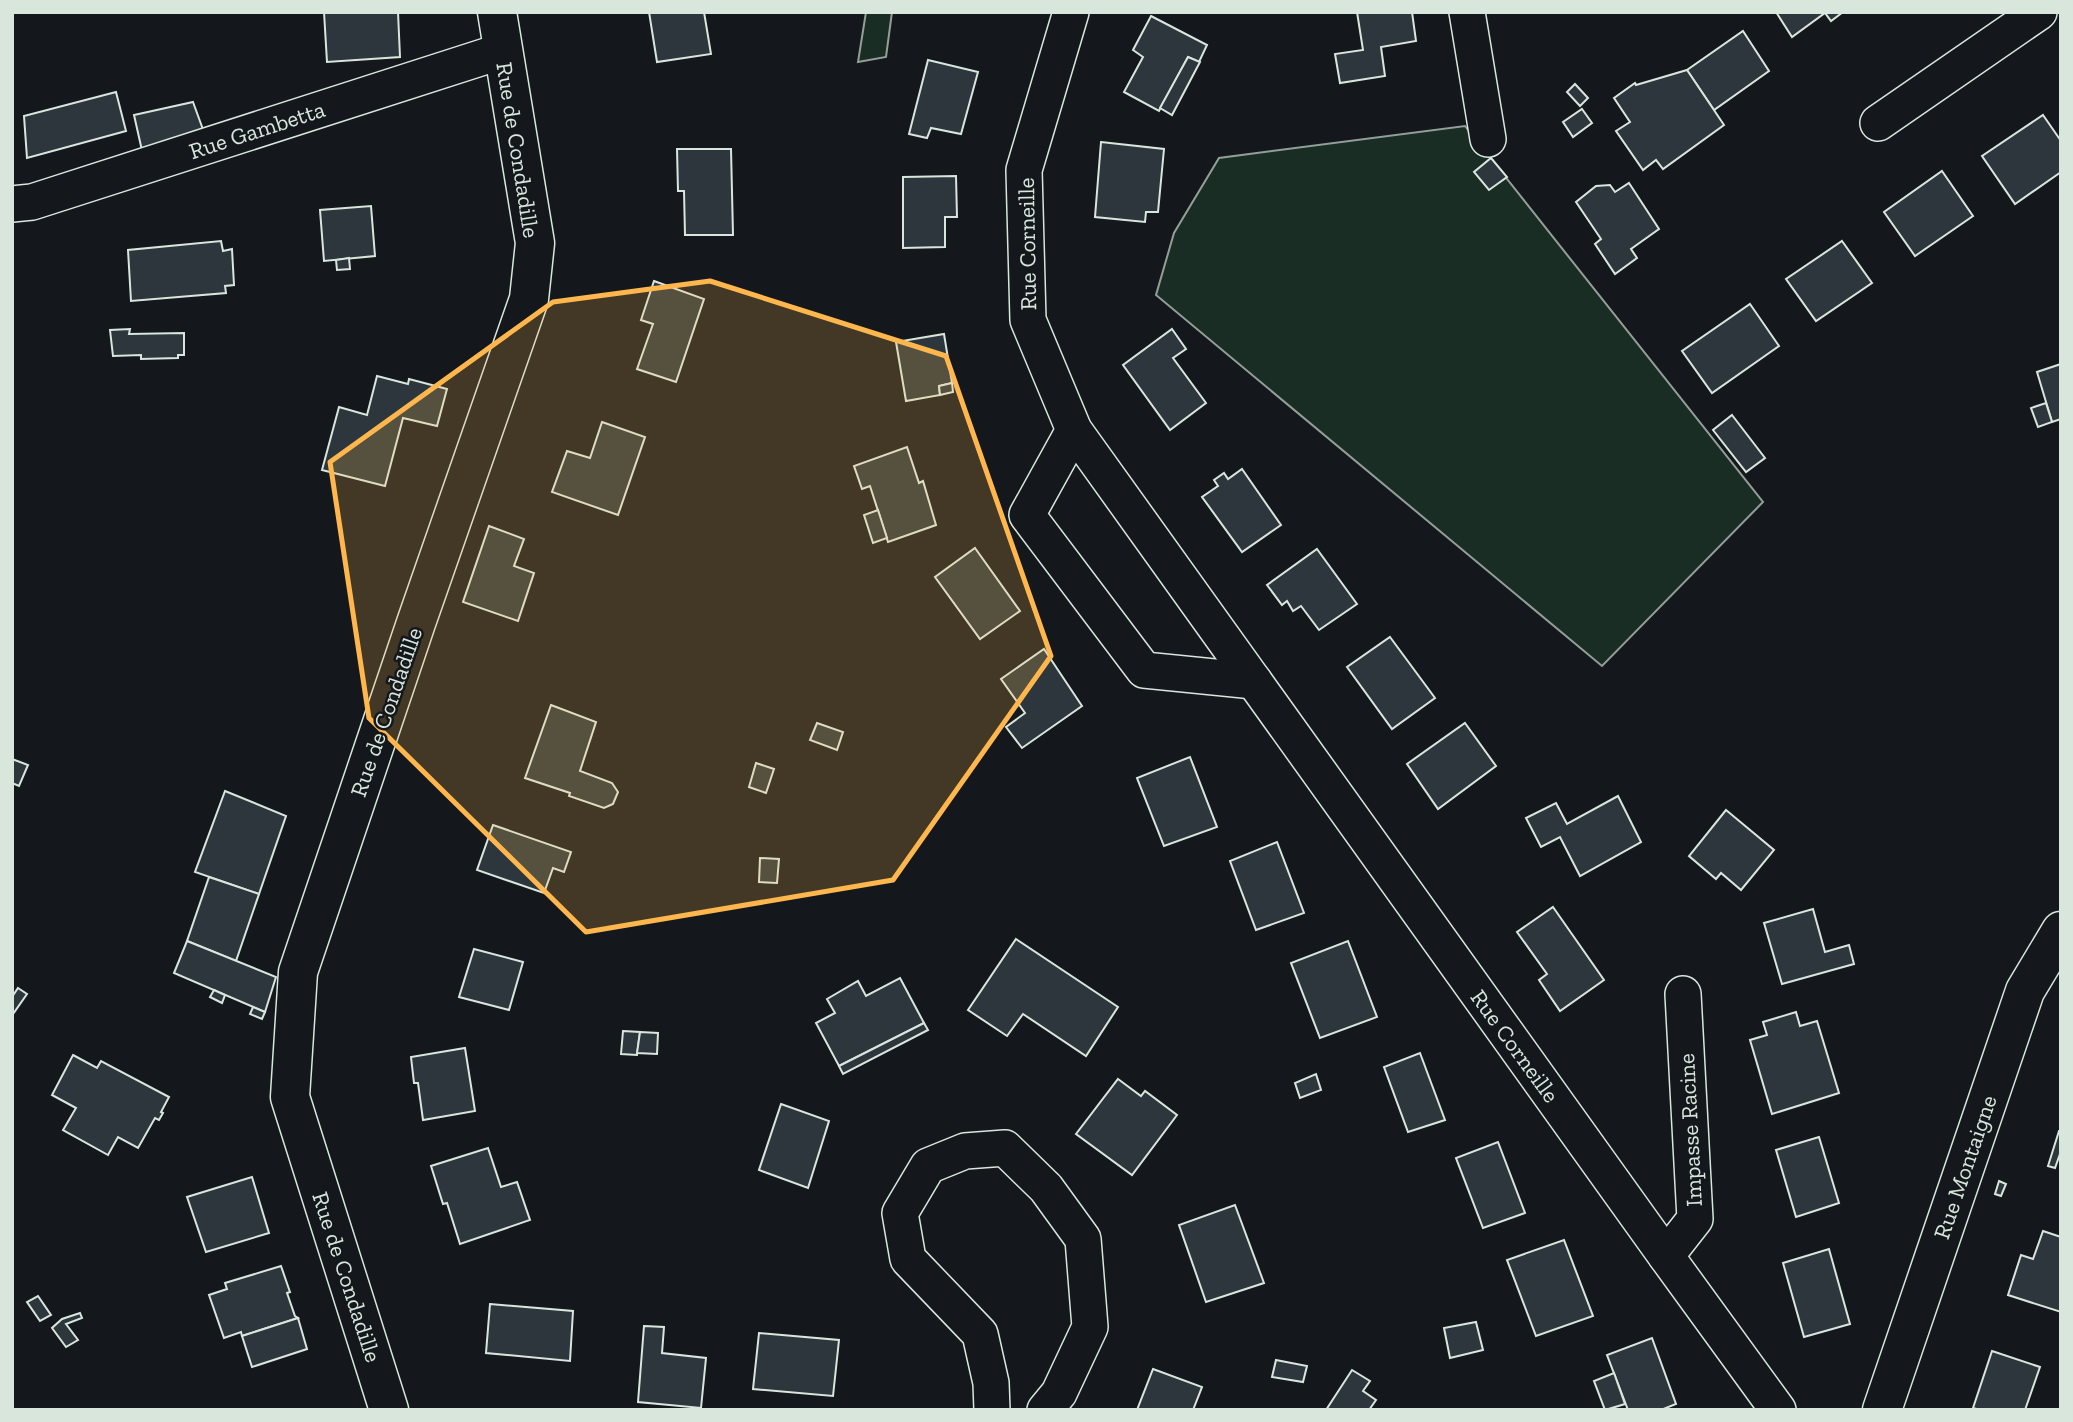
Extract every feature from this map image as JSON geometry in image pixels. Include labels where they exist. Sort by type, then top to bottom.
[{"type":"street","name":"Rue de Condadille","points":[[389,1410],[290,1097],[298,972],[411,636],[529,299],[535,243],[496,12]]},
{"type":"street","name":"Rue Corneille","points":[[1071,12],[1024,170],[1028,320],[1074,430],[1779,1410]]},
{"type":"street","points":[[1467,12],[1488,139]]},
{"type":"street","points":[[1878,123],[2039,12]]},
{"type":"street","name":"Rue Gambetta","points":[[12,204],[32,202],[502,51]]},
{"type":"street","points":[[1074,430],[1027,515],[1144,670],[1254,681]]},
{"type":"street","name":"Rue Montaigne","points":[[1882,1410],[2025,991],[2061,931]]},
{"type":"street","name":"Impasse Racine","points":[[1666,1256],[1695,1219],[1683,993]]},
{"type":"street","points":[[992,1410],[991,1383],[980,1334],[908,1259],[900,1213],[928,1166],[965,1151],[1005,1148],[1046,1188],[1083,1239],[1090,1327],[1059,1393],[1045,1410]]},
{"type":"highlighted area","points":[[710,281],[946,356],[1051,656],[893,880],[586,932],[369,718],[330,462],[553,302]]},
{"type":"green space","points":[[866,12],[892,12],[886,57],[858,62]]},
{"type":"green space","points":[[1465,126],[1763,502],[1602,666],[1156,295],[1174,233],[1219,158]]},
{"type":"building","points":[[324,12],[398,12],[400,57],[327,62]]},
{"type":"building","points":[[649,12],[704,12],[711,54],[657,62]]},
{"type":"building","points":[[1357,12],[1412,12],[1416,41],[1381,47],[1385,76],[1340,83],[1335,54],[1363,50]]},
{"type":"building","points":[[1776,12],[1843,12],[1831,21],[1825,13],[1792,37]]},
{"type":"building","points":[[1151,16],[1207,45],[1199,62],[1188,57],[1159,111],[1124,92],[1143,57],[1133,50]]},
{"type":"building","points":[[1743,31],[1769,71],[1714,110],[1687,70]]},
{"type":"building","points":[[1188,57],[1200,62],[1172,115],[1160,108]]},
{"type":"building","points":[[928,60],[978,72],[961,134],[931,128],[927,138],[909,134]]},
{"type":"building","points":[[1687,70],[1724,125],[1663,169],[1656,160],[1643,170],[1616,131],[1630,122],[1614,98],[1635,83],[1636,85]]},
{"type":"building","points":[[1575,84],[1588,98],[1580,106],[1567,92]]},
{"type":"building","points":[[116,92],[126,131],[27,158],[24,116]]},
{"type":"building","points":[[193,102],[205,135],[143,155],[134,115]]},
{"type":"building","points":[[1582,109],[1592,123],[1573,137],[1563,122]]},
{"type":"building","points":[[2043,115],[2061,141],[2061,172],[2015,204],[1982,156]]},
{"type":"building","points":[[1101,142],[1164,149],[1158,212],[1146,212],[1145,222],[1095,217]]},
{"type":"building","points":[[677,149],[731,149],[733,235],[685,235],[684,191],[678,191]]},
{"type":"building","points":[[1491,158],[1507,177],[1489,190],[1474,172]]},
{"type":"building","points":[[1942,171],[1973,216],[1915,256],[1884,212]]},
{"type":"building","points":[[956,176],[957,217],[945,217],[945,247],[903,248],[903,177]]},
{"type":"building","points":[[1629,183],[1659,229],[1631,249],[1637,258],[1615,274],[1595,244],[1601,239],[1576,202],[1596,186],[1610,185],[1615,192]]},
{"type":"building","points":[[371,206],[375,256],[324,261],[320,210]]},
{"type":"building","points":[[221,241],[223,251],[232,249],[234,285],[225,286],[226,293],[131,301],[128,250]]},
{"type":"building","points":[[1842,241],[1872,283],[1816,321],[1786,279]]},
{"type":"building","points":[[349,258],[350,269],[337,270],[336,260]]},
{"type":"building","points":[[654,281],[704,299],[676,382],[637,369],[653,324],[641,320]]},
{"type":"building","points":[[1750,304],[1779,346],[1712,393],[1682,351]]},
{"type":"building","points":[[130,329],[129,334],[184,333],[184,355],[178,355],[178,358],[141,359],[141,355],[113,356],[110,330]]},
{"type":"building","points":[[1172,329],[1186,349],[1173,358],[1206,403],[1170,430],[1123,365]]},
{"type":"building","points":[[944,334],[952,383],[939,386],[940,395],[906,401],[896,342]]},
{"type":"building","points":[[2061,364],[2061,419],[2052,422],[2037,372]]},
{"type":"building","points":[[377,376],[408,384],[409,379],[447,389],[437,426],[403,418],[385,486],[322,470],[339,407],[367,415]]},
{"type":"building","points":[[952,383],[953,392],[940,395],[939,386]]},
{"type":"building","points":[[2046,403],[2052,422],[2038,427],[2031,408]]},
{"type":"building","points":[[1732,415],[1765,458],[1746,472],[1713,430]]},
{"type":"building","points":[[602,422],[645,437],[618,515],[552,492],[567,451],[590,458]]},
{"type":"building","points":[[907,447],[919,483],[923,481],[936,525],[888,542],[870,486],[862,489],[854,466]]},
{"type":"building","points":[[1242,469],[1281,525],[1242,552],[1202,497],[1218,486],[1214,480],[1224,473],[1228,479]]},
{"type":"building","points":[[878,510],[887,538],[873,543],[864,515]]},
{"type":"building","points":[[489,526],[524,539],[514,566],[534,573],[518,621],[463,602]]},
{"type":"building","points":[[975,548],[1020,611],[980,639],[935,577]]},
{"type":"building","points":[[1317,549],[1357,604],[1319,630],[1301,606],[1293,611],[1287,601],[1282,605],[1267,585]]},
{"type":"building","points":[[1390,637],[1435,698],[1392,729],[1347,667]]},
{"type":"building","points":[[1044,649],[1082,706],[1022,748],[1006,727],[1025,713],[1001,679]]},
{"type":"building","points":[[551,705],[596,722],[580,771],[612,783],[618,792],[613,804],[604,808],[525,778]]},
{"type":"building","points":[[817,723],[843,732],[837,750],[810,740]]},
{"type":"building","points":[[1465,723],[1496,766],[1438,809],[1407,764]]},
{"type":"building","points":[[1190,757],[1217,827],[1164,846],[1137,778]]},
{"type":"building","points":[[12,759],[28,765],[19,786],[12,783]]},
{"type":"building","points":[[756,763],[774,769],[766,793],[749,787]]},
{"type":"building","points":[[225,791],[286,816],[259,894],[195,872]]},
{"type":"building","points":[[1618,796],[1641,842],[1580,876],[1560,837],[1541,847],[1526,818],[1556,803],[1567,824]]},
{"type":"building","points":[[1726,810],[1774,850],[1741,890],[1721,873],[1716,879],[1689,856]]},
{"type":"building","points":[[493,825],[571,852],[564,872],[553,868],[544,893],[477,870]]},
{"type":"building","points":[[1277,842],[1304,913],[1256,930],[1230,861]]},
{"type":"building","points":[[760,858],[779,859],[777,883],[759,882]]},
{"type":"building","points":[[209,877],[259,894],[236,961],[187,941]]},
{"type":"building","points":[[1553,907],[1604,980],[1560,1011],[1539,980],[1547,974],[1517,932]]},
{"type":"building","points":[[1813,909],[1825,952],[1849,945],[1854,964],[1782,984],[1764,923]]},
{"type":"building","points":[[1016,939],[1118,1007],[1086,1056],[1023,1014],[1007,1036],[968,1010]]},
{"type":"building","points":[[187,941],[276,977],[265,1012],[174,973]]},
{"type":"building","points":[[1348,941],[1377,1017],[1320,1038],[1291,963]]},
{"type":"building","points":[[474,949],[523,962],[509,1010],[459,997]]},
{"type":"building","points":[[900,978],[924,1023],[839,1066],[816,1023],[835,1013],[827,999],[858,981],[866,996]]},
{"type":"building","points":[[18,988],[27,994],[13,1014],[12,997]]},
{"type":"building","points":[[214,990],[225,995],[222,1003],[210,997]]},
{"type":"building","points":[[253,1007],[265,1012],[262,1019],[250,1014]]},
{"type":"building","points":[[1796,1012],[1800,1026],[1817,1021],[1839,1093],[1772,1114],[1750,1040],[1767,1035],[1763,1022]]},
{"type":"building","points":[[924,1023],[928,1030],[843,1074],[839,1066]]},
{"type":"building","points":[[623,1031],[640,1032],[637,1055],[621,1054]]},
{"type":"building","points":[[640,1032],[658,1033],[657,1054],[637,1053]]},
{"type":"building","points":[[465,1048],[475,1111],[423,1120],[411,1057]]},
{"type":"building","points":[[1420,1053],[1445,1120],[1408,1132],[1384,1067]]},
{"type":"building","points":[[73,1055],[97,1068],[101,1061],[169,1097],[159,1120],[155,1118],[138,1148],[118,1137],[108,1155],[63,1130],[76,1108],[52,1095]]},
{"type":"building","points":[[1316,1074],[1321,1090],[1300,1098],[1295,1083]]},
{"type":"building","points":[[1118,1079],[1141,1096],[1145,1091],[1177,1115],[1132,1175],[1076,1134]]},
{"type":"building","points":[[781,1104],[829,1121],[808,1188],[759,1170]]},
{"type":"building","points":[[2059,1131],[2061,1151],[2055,1168],[2048,1166]]},
{"type":"building","points":[[1819,1137],[1839,1203],[1796,1217],[1776,1150]]},
{"type":"building","points":[[1498,1142],[1525,1213],[1483,1228],[1456,1158]]},
{"type":"building","points":[[488,1148],[501,1187],[517,1182],[530,1220],[460,1244],[447,1203],[443,1204],[431,1166]]},
{"type":"building","points":[[252,1177],[269,1233],[206,1252],[187,1197]]},
{"type":"building","points":[[1999,1181],[2006,1184],[2001,1196],[1995,1194]]},
{"type":"building","points":[[1235,1205],[1264,1283],[1206,1302],[1179,1225]]},
{"type":"building","points":[[2043,1231],[2061,1237],[2061,1312],[2008,1295],[2021,1255],[2033,1259]]},
{"type":"building","points":[[1564,1240],[1593,1316],[1536,1336],[1507,1260]]},
{"type":"building","points":[[1829,1249],[1850,1324],[1804,1337],[1783,1263]]},
{"type":"building","points":[[281,1266],[290,1292],[287,1293],[298,1318],[242,1336],[241,1332],[224,1338],[209,1295],[227,1289],[225,1283]]},
{"type":"building","points":[[38,1296],[51,1315],[40,1321],[27,1302]]},
{"type":"building","points":[[490,1304],[573,1311],[570,1361],[486,1353]]},
{"type":"building","points":[[80,1313],[82,1318],[66,1324],[78,1340],[66,1347],[52,1328],[62,1319]]},
{"type":"building","points":[[298,1318],[307,1349],[252,1367],[242,1336]]},
{"type":"building","points":[[1476,1322],[1483,1350],[1450,1358],[1444,1328]]},
{"type":"building","points":[[644,1326],[664,1327],[662,1353],[706,1358],[701,1408],[638,1402]]},
{"type":"building","points":[[759,1333],[839,1340],[833,1396],[753,1389]]},
{"type":"building","points":[[1652,1338],[1676,1404],[1661,1410],[1628,1410],[1607,1355]]},
{"type":"building","points":[[1992,1351],[2040,1367],[2025,1410],[1973,1408]]},
{"type":"building","points":[[1276,1360],[1307,1366],[1303,1382],[1272,1377]]},
{"type":"building","points":[[1153,1369],[1202,1387],[1193,1410],[1137,1410]]},
{"type":"building","points":[[1352,1370],[1370,1381],[1363,1391],[1376,1400],[1369,1410],[1326,1410]]},
{"type":"building","points":[[1614,1373],[1625,1404],[1605,1410],[1594,1381]]}]
